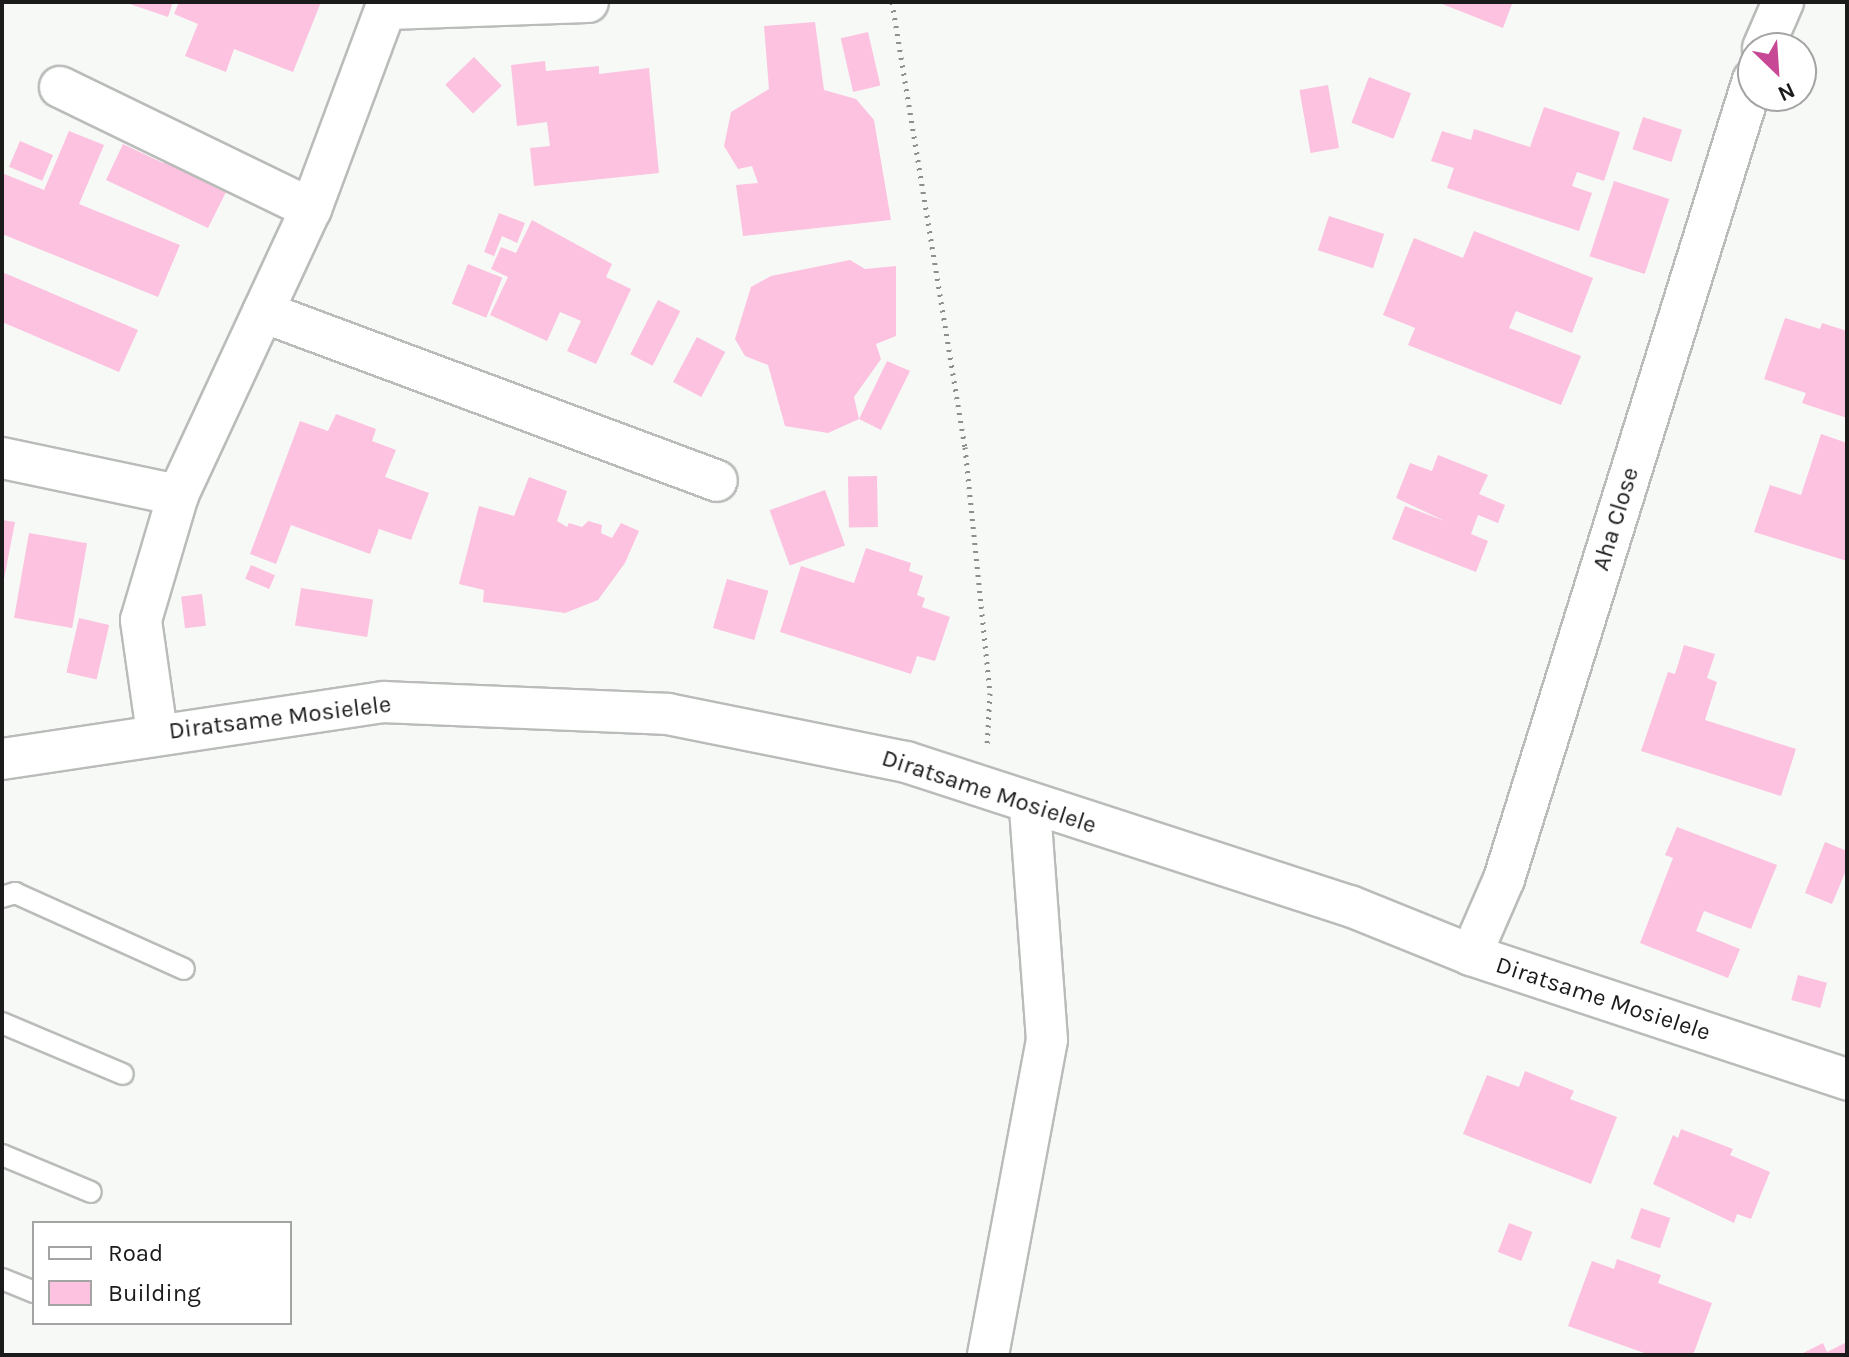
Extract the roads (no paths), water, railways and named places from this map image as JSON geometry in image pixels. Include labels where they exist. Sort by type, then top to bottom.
[{"type":"street","points":[[157,733],[141,620],[178,495],[311,209],[388,5],[588,2]]},
{"type":"street","points":[[1770,32],[1783,2]]},
{"type":"street","points":[[60,87],[311,209]]},
{"type":"street","name":"Aha Close","points":[[1471,955],[1504,879],[1743,112]]},
{"type":"street","points":[[263,312],[717,481]]},
{"type":"street","points":[[2,458],[178,495]]},
{"type":"street","name":"Diratsame Mosielele","points":[[2,759],[157,733],[384,702],[668,714],[906,762],[1030,806],[1350,906],[1471,955],[1847,1079]]},
{"type":"street","points":[[988,1355],[1047,1040],[1030,806]]},
{"type":"lane","points":[[2,897],[15,893],[184,969]]},
{"type":"lane","points":[[2,1023],[123,1074]]},
{"type":"lane","points":[[2,1155],[91,1192]]},
{"type":"lane","points":[[2,1279],[32,1291]]}]
